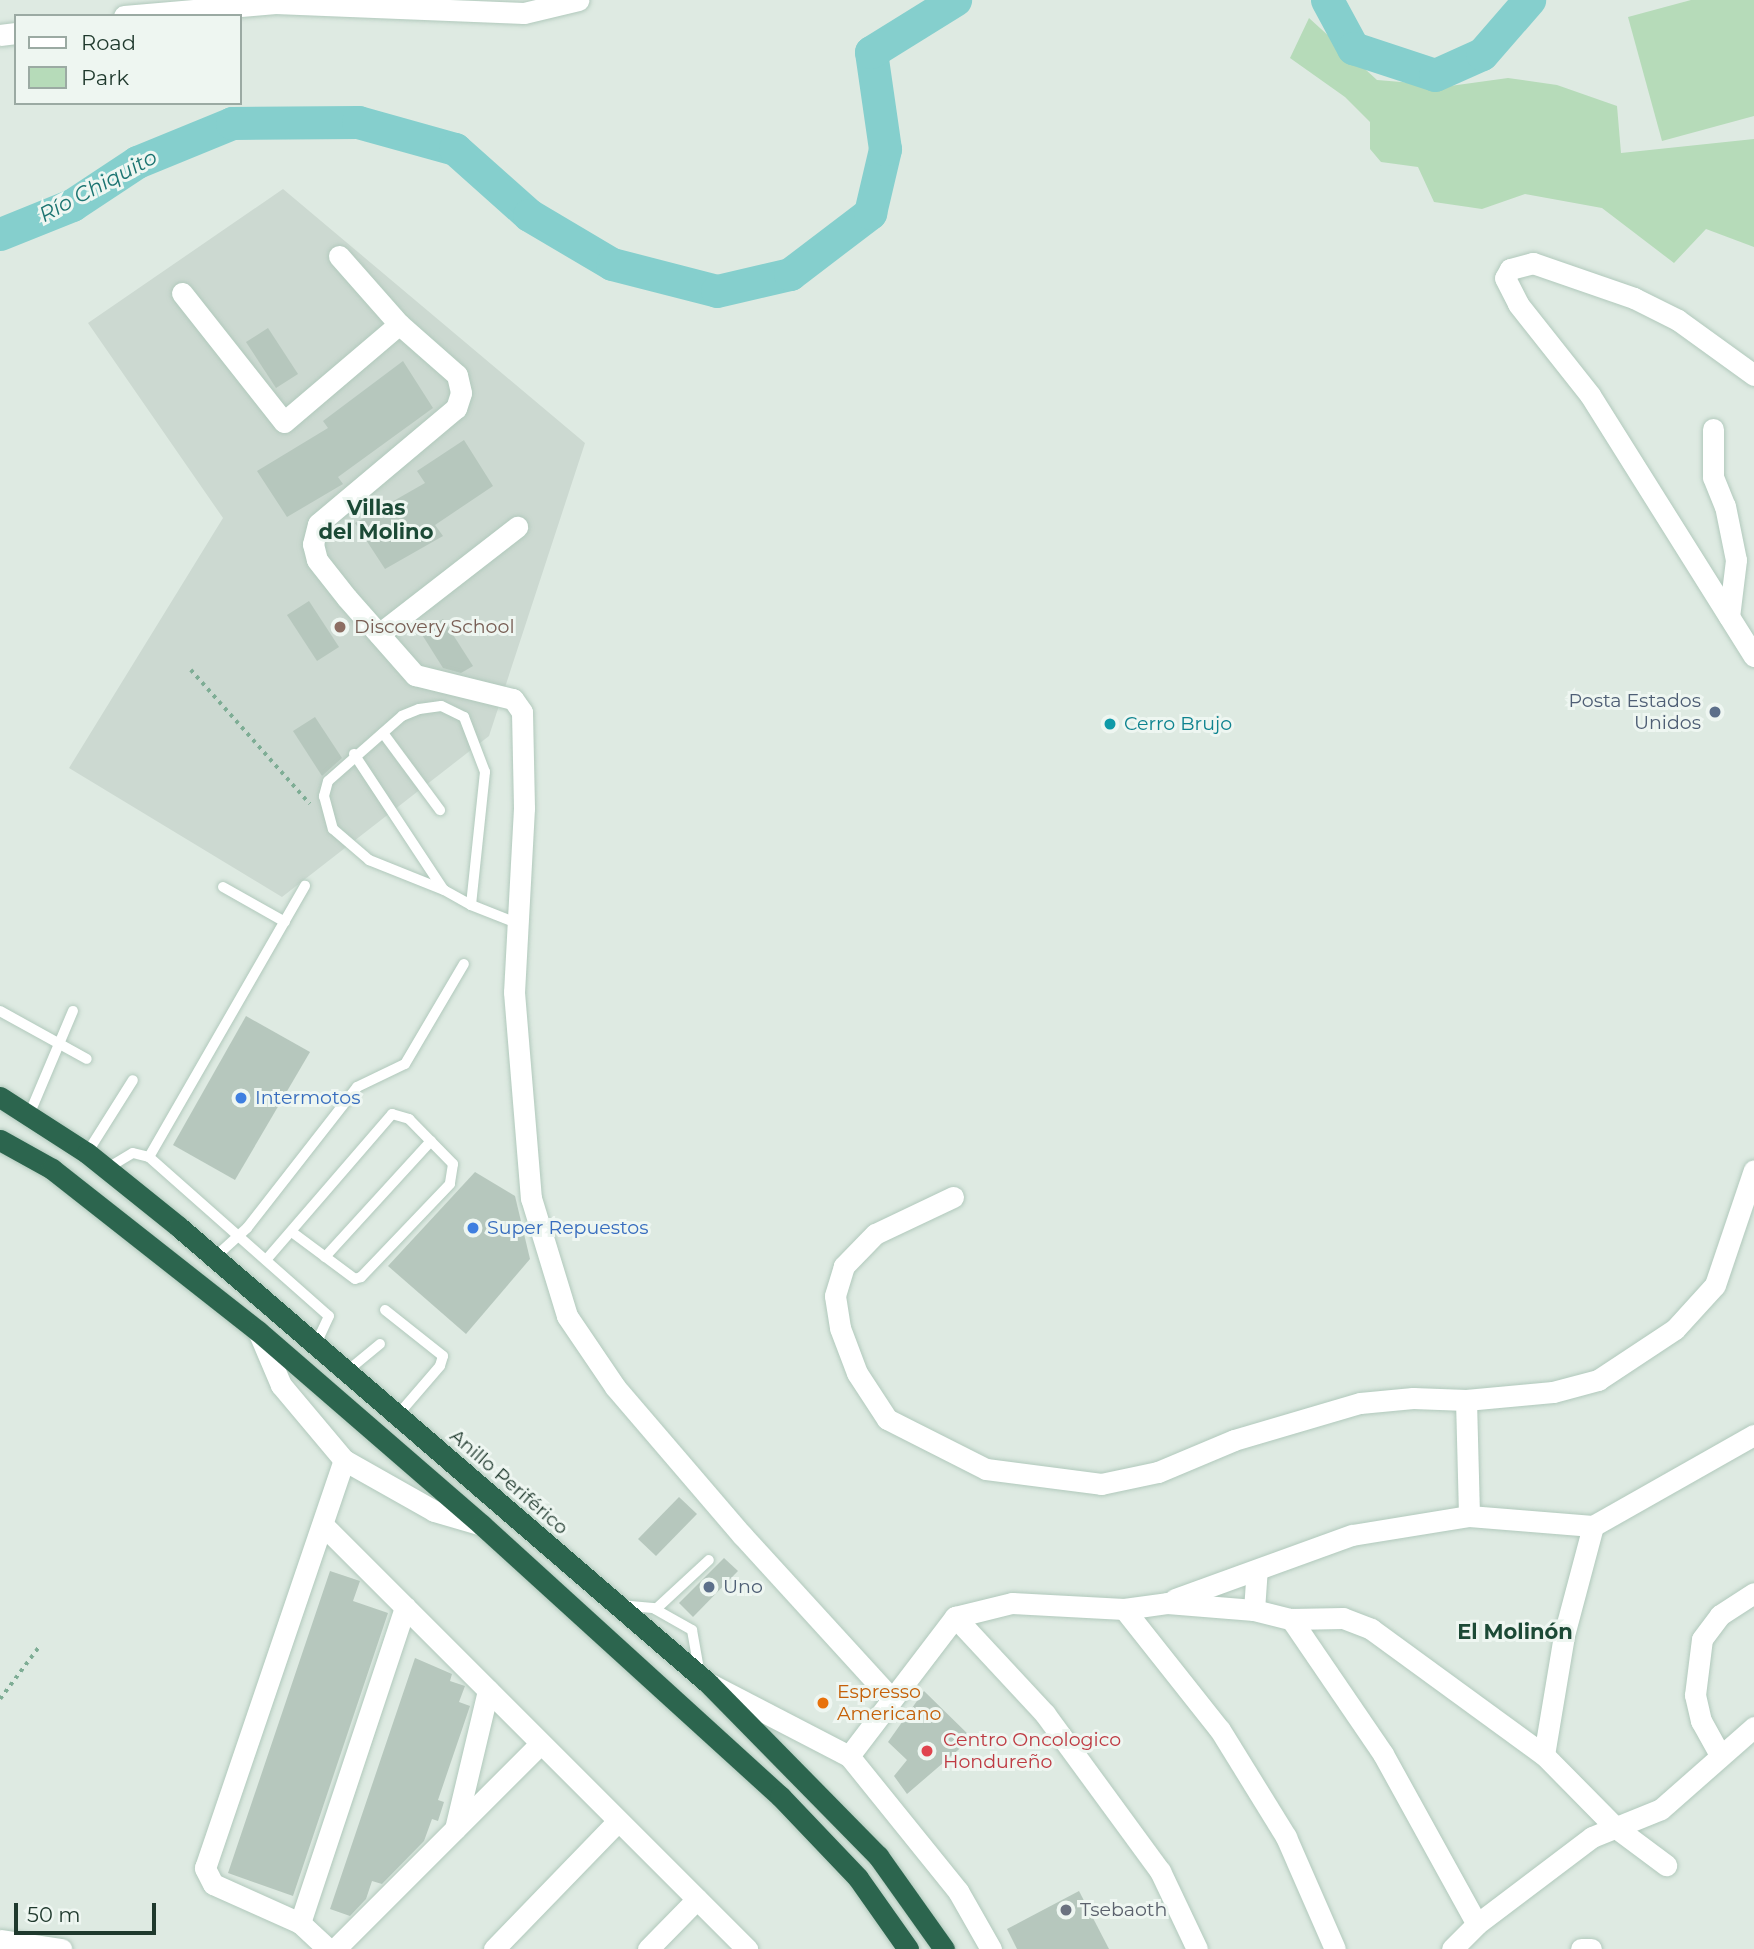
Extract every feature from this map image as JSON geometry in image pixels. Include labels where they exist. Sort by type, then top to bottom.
[{"type":"highway","name":"Anillo Periférico","points":[[0,1097],[87,1153],[214,1258],[704,1679],[878,1856],[944,1949]]},
{"type":"highway","points":[[0,1140],[52,1169],[258,1331],[482,1525],[780,1796],[858,1878],[908,1949]]},
{"type":"street","points":[[147,14],[275,3],[524,13],[578,0]]},
{"type":"street","points":[[339,256],[399,324],[457,375],[461,393],[456,408],[318,524],[313,544],[317,560],[415,675],[513,699],[522,712],[519,925],[514,992],[531,1198],[567,1316],[615,1387],[742,1535],[892,1699]]},
{"type":"street","points":[[1754,374],[1678,320],[1622,293],[1532,263],[1510,269],[1505,278],[1518,304],[1590,395],[1754,656]]},
{"type":"street","points":[[182,293],[284,422],[399,324]]},
{"type":"street","points":[[1713,429],[1713,477],[1725,506],[1736,560],[1729,617]]},
{"type":"street","points":[[379,634],[517,527]]},
{"type":"street","points":[[953,1197],[875,1234],[844,1266],[835,1296],[840,1328],[857,1373],[887,1419],[986,1469],[1101,1484],[1158,1472],[1270,1427],[1360,1403],[1413,1398],[1466,1400],[1553,1392],[1598,1380],[1675,1329],[1715,1285],[1754,1170]]},
{"type":"street","points":[[258,1331],[281,1385],[344,1460],[434,1511],[482,1525]]},
{"type":"street","points":[[1466,1400],[1469,1516]]},
{"type":"street","points":[[849,1756],[955,1617],[1012,1604],[1124,1609],[1167,1602],[1352,1535],[1469,1516],[1593,1526],[1754,1435]]},
{"type":"street","points":[[328,1949],[300,1923],[213,1884],[205,1868],[344,1460]]},
{"type":"street","points":[[323,1525],[747,1949]]},
{"type":"street","points":[[1544,1755],[1564,1635],[1593,1526]]},
{"type":"street","points":[[1254,1610],[1257,1571]]},
{"type":"street","points":[[1720,1755],[1701,1721],[1695,1695],[1702,1639],[1720,1615],[1754,1593]]},
{"type":"street","points":[[1167,1602],[1254,1610],[1291,1619],[1343,1618],[1371,1629],[1544,1755],[1615,1827],[1666,1865]]},
{"type":"street","points":[[300,1923],[405,1607]]},
{"type":"street","points":[[1124,1609],[1220,1730],[1286,1837],[1335,1949]]},
{"type":"street","points":[[955,1617],[1045,1714],[1160,1871],[1197,1949]]},
{"type":"street","points":[[1291,1619],[1383,1754],[1477,1924]]},
{"type":"street","points":[[704,1679],[849,1756],[958,1891],[991,1949]]},
{"type":"street","points":[[455,1829],[488,1690]]},
{"type":"street","points":[[1452,1949],[1477,1924],[1592,1837],[1661,1809],[1754,1727]]},
{"type":"street","points":[[335,1949],[541,1744]]},
{"type":"street","points":[[494,1949],[618,1821]]},
{"type":"street","points":[[648,1949],[697,1899]]},
{"type":"street","points":[[0,1940],[61,1949]]},
{"type":"street","points":[[1581,1949],[1591,1949]]},
{"type":"lane","points":[[471,905],[485,772],[464,718],[440,706],[419,709],[402,716],[354,754],[328,781],[324,796],[332,829],[369,860],[444,890],[471,905],[519,925]]},
{"type":"lane","points":[[383,733],[440,810]]},
{"type":"lane","points":[[354,754],[444,890]]},
{"type":"lane","points":[[149,1157],[305,886]]},
{"type":"lane","points":[[223,887],[285,922]]},
{"type":"lane","points":[[214,1258],[240,1235],[357,1087],[405,1063],[464,964]]},
{"type":"lane","points":[[0,1011],[87,1059]]},
{"type":"lane","points":[[29,1115],[74,1011]]},
{"type":"lane","points":[[87,1153],[133,1080]]},
{"type":"lane","points":[[266,1260],[293,1233],[392,1114],[409,1119],[453,1164],[450,1184],[361,1277],[355,1279],[293,1233]]},
{"type":"lane","points":[[325,1257],[431,1141]]},
{"type":"lane","points":[[106,1169],[133,1153],[149,1157],[240,1235],[329,1317],[315,1346]]},
{"type":"lane","points":[[385,1310],[443,1356],[440,1366],[397,1416]]},
{"type":"lane","points":[[346,1372],[380,1344]]},
{"type":"lane","points":[[656,1609],[709,1560]]},
{"type":"lane","points":[[618,1605],[656,1609],[692,1630],[704,1679]]},
{"type":"path","points":[[191,670],[332,829]]},
{"type":"path","points":[[0,1699],[38,1648]]},
{"type":"shaded area","name":"Discovery School","points":[[283,189],[585,443],[489,736],[282,897],[69,768],[223,518],[88,323]]},
{"type":"green space","points":[[1691,0],[1754,0],[1754,116],[1662,141],[1628,17]]},
{"type":"green space","points":[[1309,18],[1377,80],[1450,86],[1508,78],[1557,85],[1617,106],[1621,153],[1754,139],[1754,247],[1706,229],[1674,263],[1602,208],[1525,194],[1482,209],[1434,202],[1418,167],[1381,162],[1370,149],[1370,122],[1345,97],[1290,58]]},
{"type":"building","points":[[268,328],[298,374],[276,388],[246,342]]},
{"type":"building","points":[[403,361],[433,408],[338,477],[343,484],[287,517],[257,471],[328,428],[323,421]]},
{"type":"building","points":[[464,440],[493,486],[435,525],[443,536],[385,569],[355,523],[425,483],[417,471]]},
{"type":"building","points":[[309,601],[339,647],[317,661],[287,615]]},
{"type":"building","points":[[443,619],[473,666],[461,673],[443,668],[421,633]]},
{"type":"building","points":[[315,717],[342,758],[322,776],[293,731]]},
{"type":"building","name":"Intermotos","points":[[246,1016],[310,1052],[235,1180],[173,1145]]},
{"type":"building","name":"Super Repuestos","points":[[475,1172],[515,1196],[530,1259],[466,1334],[388,1266]]},
{"type":"building","points":[[679,1497],[697,1514],[656,1556],[638,1539]]},
{"type":"building","name":"Uno","points":[[724,1558],[738,1571],[693,1617],[679,1603]]},
{"type":"building","points":[[330,1571],[360,1581],[353,1601],[388,1613],[293,1896],[228,1873]]},
{"type":"building","points":[[415,1658],[452,1674],[450,1681],[465,1686],[459,1702],[470,1706],[438,1800],[444,1802],[438,1821],[432,1819],[424,1841],[382,1884],[372,1881],[366,1899],[350,1916],[330,1909]]},
{"type":"building","name":"Centro Oncologico Hondureño","points":[[924,1691],[972,1738],[907,1794],[894,1776],[907,1760],[888,1742]]},
{"type":"building","name":"Tsebaoth","points":[[1079,1891],[1109,1949],[1017,1949],[1007,1929]]},
{"type":"waterway","name":"Río Chiquito","points":[[0,234],[72,205],[137,162],[232,123],[358,122],[455,149],[529,215],[612,264],[717,291],[790,274],[870,213],[885,149],[871,52],[955,0]]},
{"type":"waterway","name":"Río Chiquito","points":[[1327,0],[1353,48],[1435,75],[1482,54],[1529,0]]},
{"type":"place","name":"Discovery School","points":[[340,627]]},
{"type":"place","name":"Posta Estados Unidos","points":[[1715,712]]},
{"type":"place","name":"Cerro Brujo","points":[[1110,724]]},
{"type":"place","name":"Intermotos","points":[[241,1098]]},
{"type":"place","name":"Super Repuestos","points":[[473,1228]]},
{"type":"place","name":"Uno","points":[[709,1587]]},
{"type":"place","name":"Espresso Americano","points":[[823,1703]]},
{"type":"place","name":"Centro Oncologico Hondureño","points":[[927,1751]]},
{"type":"place","name":"Tsebaoth","points":[[1066,1910]]},
{"type":"district","name":"Villas del Molino","points":[[376,520]]},
{"type":"district","name":"El Molinón","points":[[1515,1632]]}]
